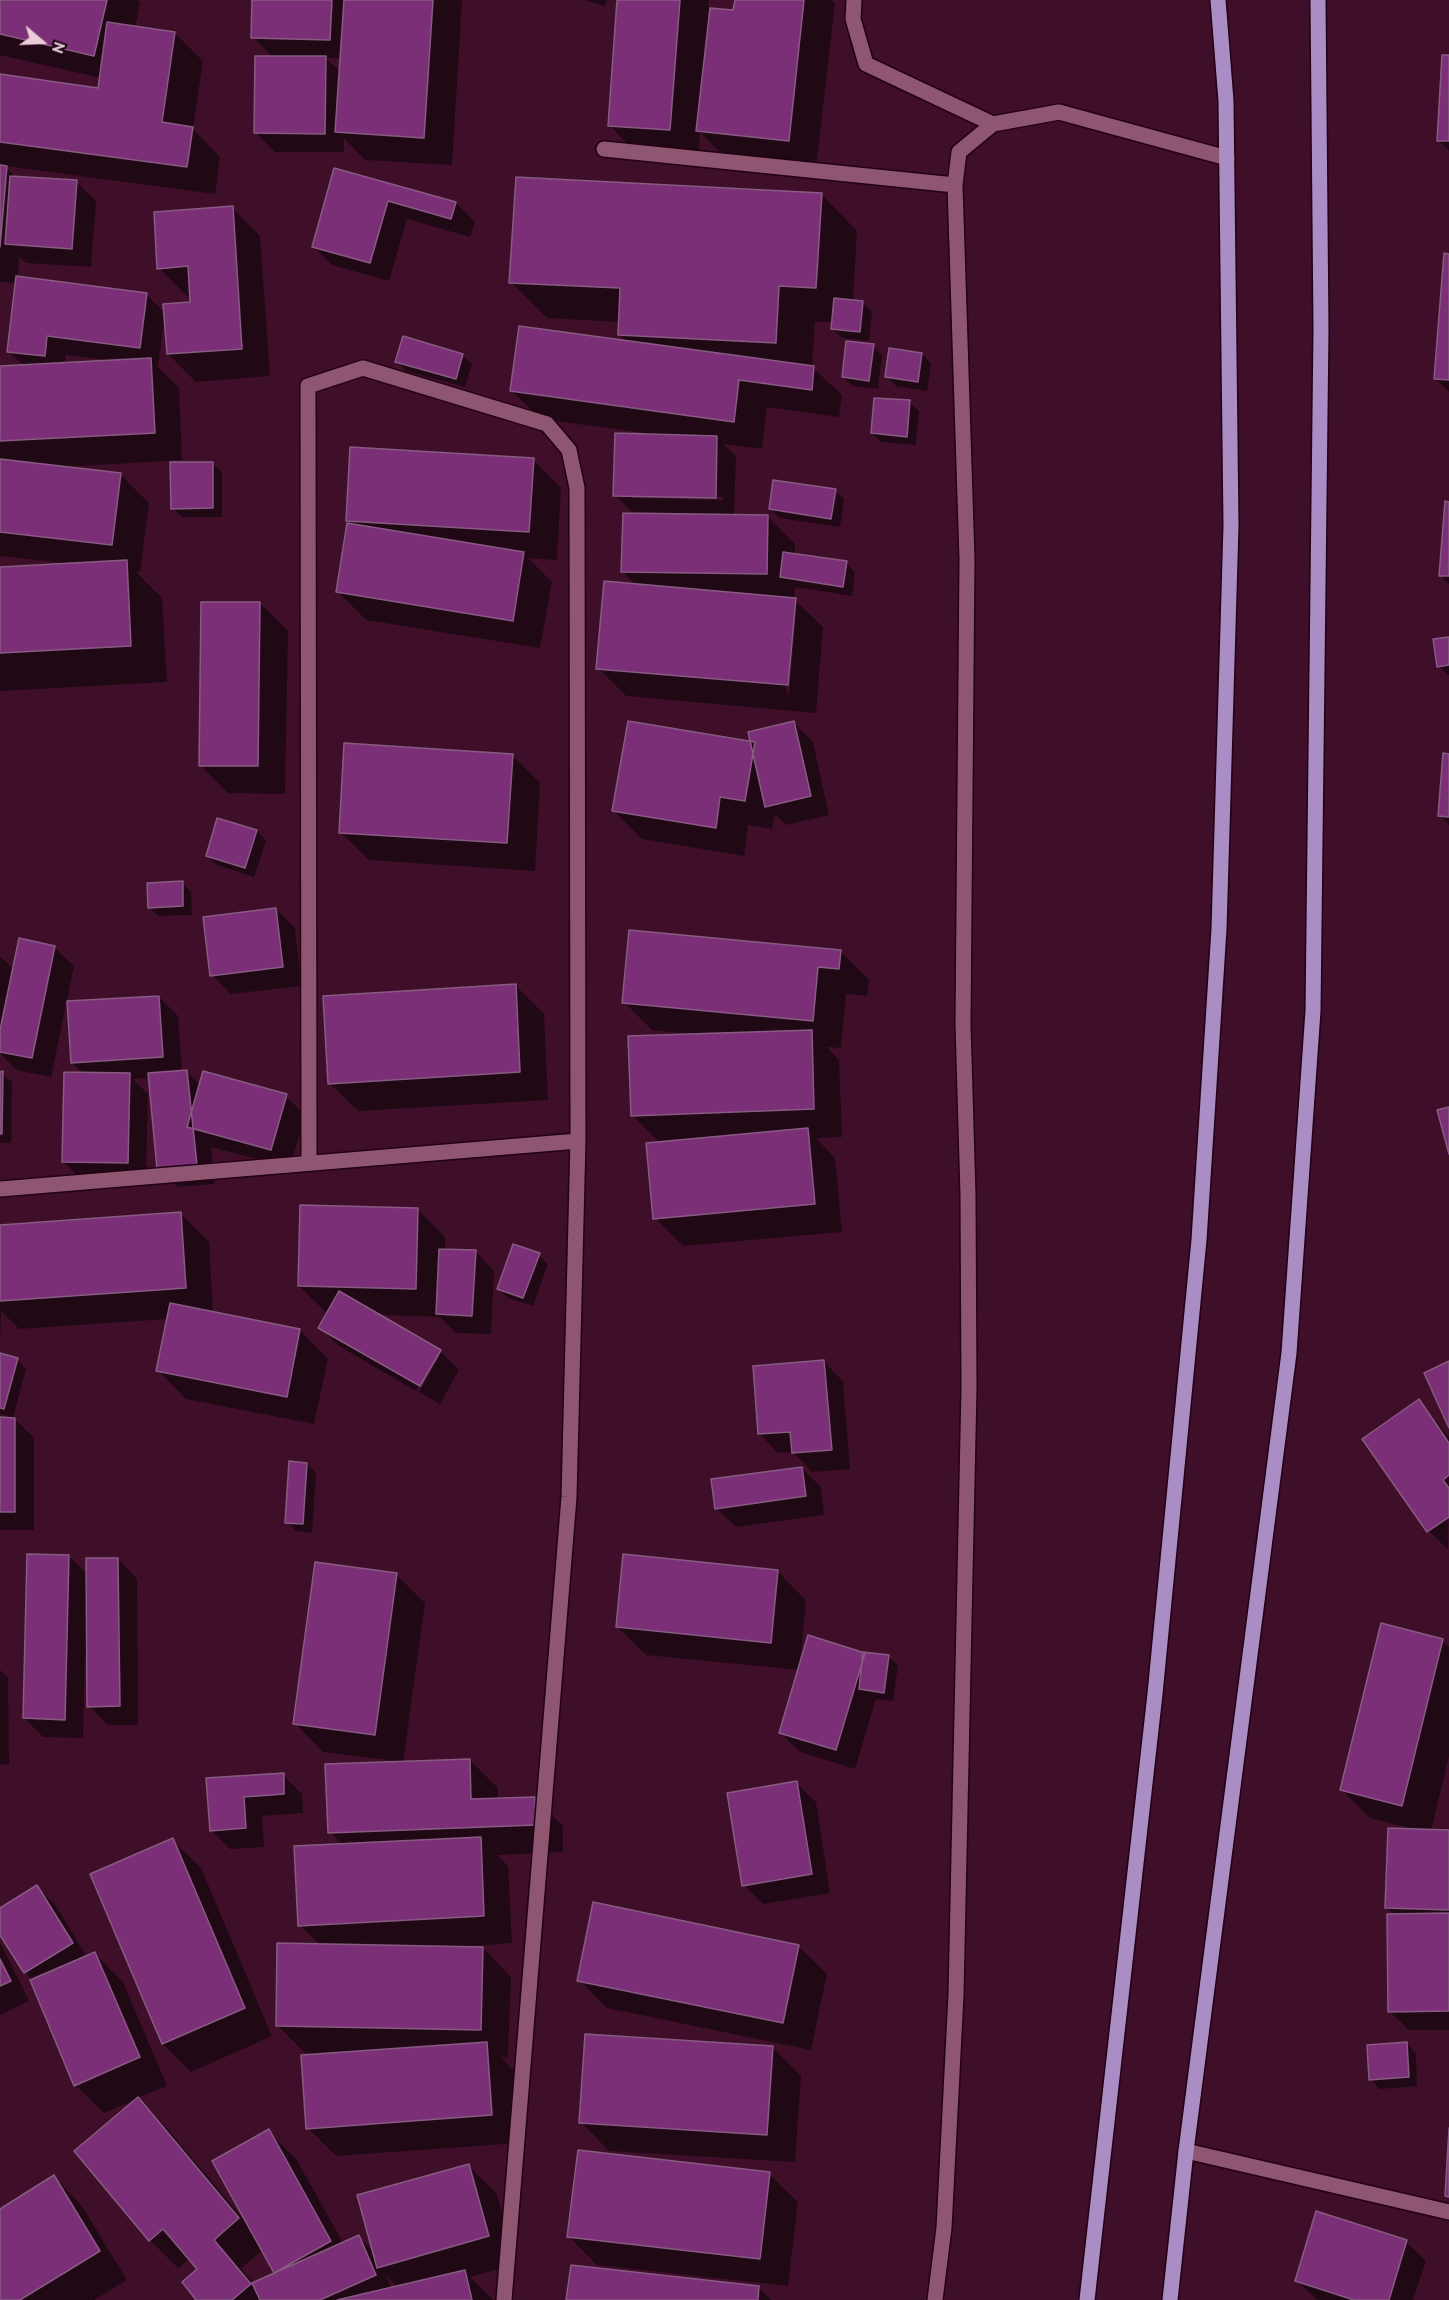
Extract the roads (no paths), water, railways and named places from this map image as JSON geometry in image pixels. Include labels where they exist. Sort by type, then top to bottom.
[{"type":"main road","points":[[1088,2300],[1155,1694],[1203,1180],[1219,929],[1231,526],[1227,101],[1218,0]]},
{"type":"main road","points":[[1170,2300],[1186,2151],[1290,1353],[1313,1011],[1321,329],[1318,0]]},
{"type":"street","points":[[854,0],[853,19],[866,64],[993,124]]},
{"type":"street","points":[[935,2300],[944,2228],[956,1995],[969,1388],[968,1195],[963,1024],[967,559],[955,185],[959,152],[993,124],[1059,112],[1227,158]]},
{"type":"street","points":[[604,149],[955,185]]},
{"type":"street","points":[[309,1164],[308,386],[363,368],[547,424],[569,450],[577,488],[578,1141],[568,1497],[504,2300]]},
{"type":"street","points":[[0,1190],[578,1141]]},
{"type":"street","points":[[1186,2151],[1449,2212]]}]
